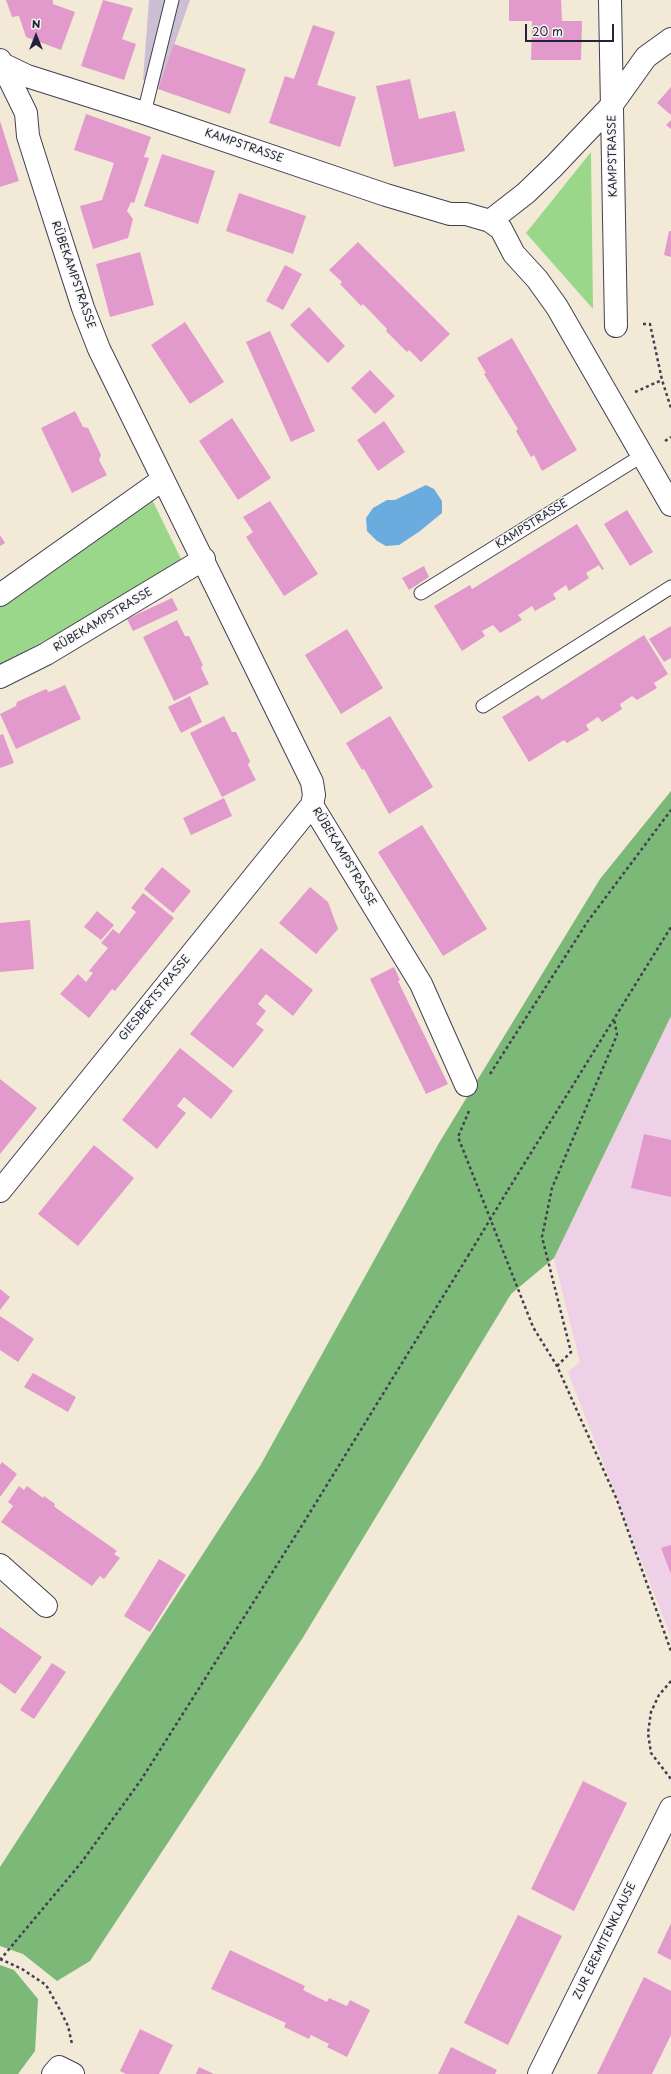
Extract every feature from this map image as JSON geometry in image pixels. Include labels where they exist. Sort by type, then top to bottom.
[{"type":"street","points":[[610,0],[611,106]]},
{"type":"street","points":[[611,106],[646,57],[671,39]]},
{"type":"street","name":"KAMPSTRASSE","points":[[1,62],[27,76],[144,113],[400,199],[450,214],[466,214],[490,221],[502,229],[514,254],[537,279],[557,307],[671,505]]},
{"type":"street","name":"RÜBEKAMPSTRASSE","points":[[1,62],[26,113],[28,136],[83,308],[99,349],[162,480],[204,559],[312,782],[314,796],[312,805],[420,984],[469,1095]]},
{"type":"street","name":"KAMPSTRASSE","points":[[490,221],[526,193],[611,106]]},
{"type":"street","name":"KAMPSTRASSE","points":[[611,106],[616,326]]},
{"type":"street","points":[[0,595],[162,480]]},
{"type":"street","name":"RÜBEKAMPSTRASSE","points":[[0,677],[46,654],[204,559]]},
{"type":"street","name":"GIESBERTSTRASSE","points":[[0,1191],[312,805]]},
{"type":"street","points":[[0,1565],[46,1606]]},
{"type":"street","name":"ZUR EREMITENKLAUSE","points":[[539,2074],[671,1808]]},
{"type":"lane","points":[[144,113],[172,0]]},
{"type":"lane","name":"KAMPSTRASSE","points":[[421,593],[643,455]]},
{"type":"lane","points":[[483,706],[671,587]]},
{"type":"path","points":[[487,1079],[588,921],[671,810]]},
{"type":"path","points":[[62,2072],[73,2049],[68,2026],[60,2008],[46,1985],[22,1970],[0,1959],[81,1863],[141,1780],[301,1526],[671,926]]},
{"type":"path","points":[[557,1366],[571,1352],[542,1238],[552,1188],[617,1035],[614,1018]]},
{"type":"path","points":[[469,1095],[458,1138],[533,1326],[557,1366],[617,1500],[671,1651]]},
{"type":"path","points":[[671,1681],[659,1695],[651,1712],[648,1733],[651,1753],[671,1779]]},
{"type":"shaded area","points":[[149,0],[190,0],[160,85],[143,80]]},
{"type":"shaded area","points":[[671,1016],[671,1637],[568,1372],[580,1362],[554,1258]]},
{"type":"green space","points":[[591,152],[593,309],[526,233]]},
{"type":"green space","points":[[143,481],[185,567],[0,664],[0,599]]},
{"type":"green space","points":[[671,791],[671,1016],[554,1258],[511,1294],[302,1639],[90,1961],[57,1981],[23,1954],[0,1946],[0,1867],[260,1466],[439,1143],[600,879]]},
{"type":"green space","points":[[0,1965],[14,1970],[38,1999],[35,2051],[18,2074],[0,2074]]},
{"type":"water","points":[[426,485],[434,489],[442,501],[442,513],[420,531],[399,545],[386,546],[377,541],[367,531],[366,518],[373,508],[387,500],[395,500]]},
{"type":"building","points":[[6,0],[53,0],[53,4],[75,12],[61,50],[26,37],[19,16],[12,17]]},
{"type":"building","points":[[103,0],[133,8],[122,39],[136,44],[124,80],[81,66]]},
{"type":"building","points":[[509,0],[561,0],[562,21],[582,21],[581,60],[531,60],[532,21],[509,21]]},
{"type":"building","points":[[313,25],[335,32],[317,85],[356,97],[340,147],[269,123],[285,76],[294,79]]},
{"type":"building","points":[[174,44],[246,69],[230,114],[158,89]]},
{"type":"building","points":[[410,79],[419,119],[455,111],[465,151],[394,167],[376,86]]},
{"type":"building","points":[[671,87],[671,115],[657,103]]},
{"type":"building","points":[[86,114],[151,137],[144,157],[149,158],[134,203],[131,202],[127,211],[133,219],[128,238],[93,249],[80,206],[102,200],[114,163],[74,150]]},
{"type":"building","points":[[671,120],[671,129],[666,125]]},
{"type":"building","points":[[0,121],[19,181],[0,187]]},
{"type":"building","points":[[162,154],[215,171],[198,224],[144,206]]},
{"type":"building","points":[[239,193],[306,216],[293,254],[226,231]]},
{"type":"building","points":[[669,231],[671,231],[671,257],[664,255]]},
{"type":"building","points":[[358,242],[450,334],[421,362],[409,350],[407,352],[386,331],[387,329],[363,304],[361,306],[340,284],[342,282],[329,270]]},
{"type":"building","points":[[140,252],[154,305],[110,317],[96,264]]},
{"type":"building","points":[[285,265],[302,274],[283,310],[266,301]]},
{"type":"building","points":[[309,307],[345,346],[328,363],[290,325]]},
{"type":"building","points":[[185,322],[224,382],[190,404],[151,345]]},
{"type":"building","points":[[270,331],[315,431],[291,442],[246,342]]},
{"type":"building","points":[[512,338],[577,450],[542,471],[534,455],[531,457],[516,431],[518,429],[484,374],[486,373],[477,358]]},
{"type":"building","points":[[370,370],[395,396],[375,414],[351,388]]},
{"type":"building","points":[[75,411],[83,427],[88,428],[101,455],[99,460],[107,475],[72,493],[41,428]]},
{"type":"building","points":[[232,418],[271,478],[238,500],[199,441]]},
{"type":"building","points":[[384,421],[405,452],[378,471],[357,440]]},
{"type":"building","points":[[270,501],[318,574],[284,596],[246,537],[253,532],[243,517]]},
{"type":"building","points":[[627,510],[653,552],[630,566],[604,524]]},
{"type":"building","points":[[577,524],[604,569],[602,570],[599,565],[586,573],[589,578],[569,591],[566,585],[553,594],[556,599],[535,611],[532,606],[518,615],[522,620],[500,633],[493,625],[482,631],[485,636],[462,651],[434,606],[470,585],[472,589]]},
{"type":"building","points":[[0,535],[5,543],[0,546]]},
{"type":"building","points":[[424,566],[429,577],[409,590],[402,578]]},
{"type":"building","points":[[172,598],[178,610],[133,631],[127,619]]},
{"type":"building","points":[[177,620],[185,636],[189,636],[203,665],[201,668],[209,684],[174,701],[143,637]]},
{"type":"building","points":[[671,626],[671,658],[664,662],[649,639]]},
{"type":"building","points":[[347,629],[383,688],[341,714],[305,655]]},
{"type":"building","points":[[644,635],[668,674],[654,683],[657,688],[637,700],[632,696],[620,704],[622,709],[602,722],[598,717],[586,725],[589,730],[567,743],[564,740],[529,762],[502,717],[538,695],[542,700]]},
{"type":"building","points":[[65,685],[81,719],[16,749],[0,714],[16,706],[17,702],[46,689],[49,692]]},
{"type":"building","points":[[190,696],[202,722],[181,733],[168,707]]},
{"type":"building","points":[[224,716],[232,732],[236,732],[250,761],[248,765],[256,780],[222,797],[190,733]]},
{"type":"building","points":[[390,716],[433,787],[389,814],[364,769],[362,770],[346,743]]},
{"type":"building","points":[[3,734],[14,763],[0,768],[0,735]]},
{"type":"building","points":[[224,798],[232,816],[191,835],[183,818]]},
{"type":"building","points":[[422,825],[487,929],[443,956],[378,852]]},
{"type":"building","points":[[162,867],[191,891],[173,913],[144,889]]},
{"type":"building","points":[[310,887],[328,902],[338,929],[316,954],[279,923]]},
{"type":"building","points":[[143,893],[174,918],[115,991],[112,989],[89,1018],[60,994],[78,974],[86,982],[93,973],[89,971],[108,948],[101,943],[113,929],[119,934],[136,912],[131,908]]},
{"type":"building","points":[[97,911],[114,925],[101,940],[84,927]]},
{"type":"building","points":[[30,920],[34,969],[0,972],[0,923]]},
{"type":"building","points":[[261,948],[313,990],[293,1016],[266,994],[258,1004],[266,1011],[256,1024],[264,1030],[233,1068],[190,1034]]},
{"type":"building","points":[[394,967],[400,980],[398,981],[448,1084],[426,1094],[370,979]]},
{"type":"building","points":[[180,1048],[233,1091],[211,1119],[184,1097],[177,1106],[186,1113],[157,1149],[122,1120]]},
{"type":"building","points":[[0,1079],[37,1108],[0,1154]]},
{"type":"building","points":[[644,1134],[671,1140],[671,1197],[631,1188]]},
{"type":"building","points":[[94,1145],[134,1178],[78,1246],[38,1214]]},
{"type":"building","points":[[0,1289],[10,1297],[0,1310]]},
{"type":"building","points":[[0,1316],[34,1339],[18,1362],[0,1350]]},
{"type":"building","points":[[33,1373],[76,1397],[68,1412],[24,1387]]},
{"type":"building","points":[[2,1462],[17,1474],[0,1497],[0,1465]]},
{"type":"building","points":[[19,1486],[24,1490],[27,1486],[43,1498],[44,1496],[55,1504],[54,1506],[56,1508],[117,1551],[114,1554],[120,1558],[104,1579],[100,1576],[92,1586],[1,1522],[13,1506],[8,1502]]},
{"type":"building","points":[[671,1545],[671,1574],[661,1548]]},
{"type":"building","points":[[159,1559],[186,1575],[150,1632],[124,1616]]},
{"type":"building","points":[[0,1627],[42,1657],[15,1694],[0,1683]]},
{"type":"building","points":[[52,1663],[66,1672],[34,1719],[20,1710]]},
{"type":"building","points":[[583,1781],[627,1803],[574,1911],[531,1889]]},
{"type":"building","points":[[518,1915],[562,1936],[508,2045],[464,2023]]},
{"type":"building","points":[[671,1923],[671,1960],[657,1953]]},
{"type":"building","points":[[230,1950],[305,1986],[303,1990],[327,2002],[329,1998],[347,2006],[350,2000],[370,2010],[347,2057],[327,2047],[329,2044],[311,2035],[309,2039],[284,2027],[286,2023],[211,1989]]},
{"type":"building","points":[[644,1977],[671,1991],[671,2035],[652,2074],[597,2074]]},
{"type":"building","points":[[140,2029],[173,2045],[159,2074],[126,2074],[120,2071]]},
{"type":"building","points":[[451,2047],[497,2070],[495,2074],[438,2074]]},
{"type":"building","points":[[199,2067],[214,2074],[196,2074]]}]
